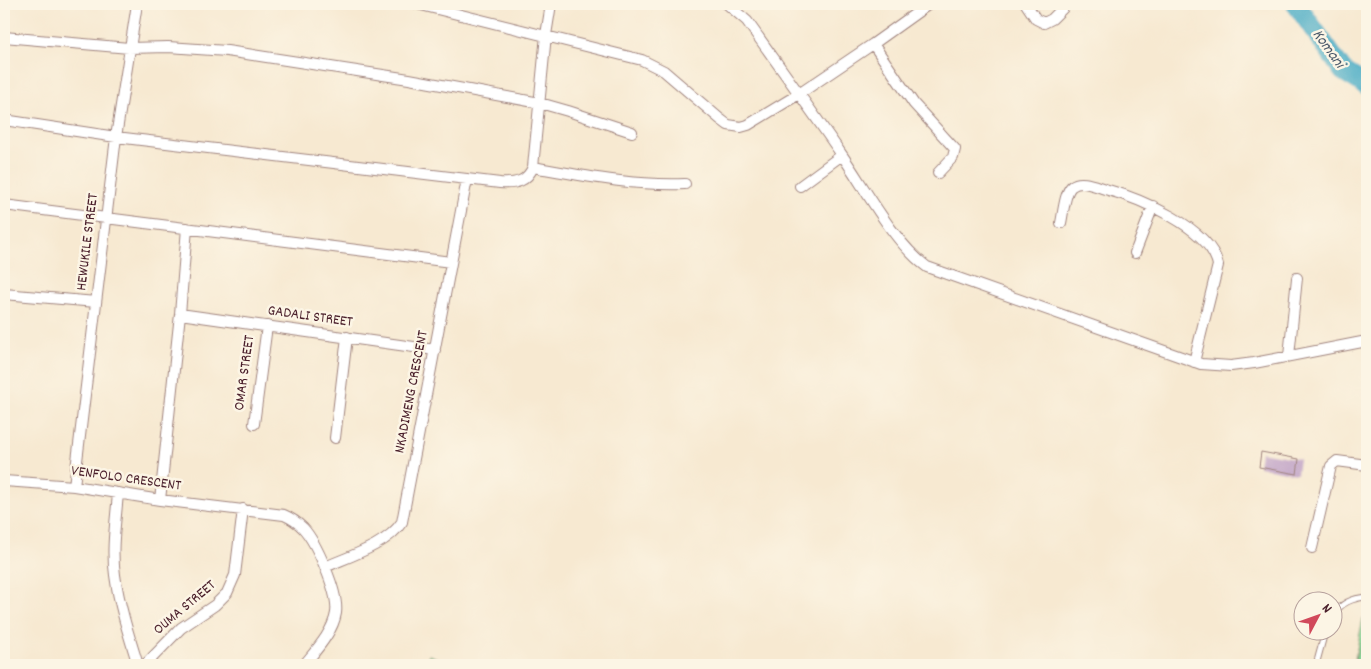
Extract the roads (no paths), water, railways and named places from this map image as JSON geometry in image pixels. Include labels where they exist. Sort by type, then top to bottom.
[{"type":"street","name":"HEWUKILE STREET","points":[[74,486],[116,137],[137,4]]},
{"type":"street","points":[[417,4],[546,35],[654,65],[677,82],[712,113],[728,125],[735,127],[748,125],[799,94],[930,4]]},
{"type":"street","points":[[4,120],[116,137],[512,184],[522,181],[527,177],[533,167],[546,35],[551,4]]},
{"type":"street","points":[[727,4],[747,22],[842,155],[896,236],[917,260],[927,267],[1194,362],[1231,366],[1367,342]]},
{"type":"street","points":[[1026,4],[1036,19],[1044,23],[1052,20],[1067,4]]},
{"type":"street","points":[[4,37],[129,48],[168,47],[227,51],[409,79],[540,103],[632,132]]},
{"type":"street","points":[[874,44],[914,104],[954,148],[953,157],[938,173]]},
{"type":"street","points":[[800,186],[842,155]]},
{"type":"street","points":[[533,167],[628,182],[686,184]]},
{"type":"street","name":"NKADIMENG CRESCENT","points":[[325,567],[382,541],[393,534],[402,522],[467,179]]},
{"type":"street","points":[[1061,223],[1068,191],[1078,183],[1084,183],[1126,194],[1153,206],[1184,225],[1200,238],[1214,253],[1218,261],[1218,268],[1194,362]]},
{"type":"street","points":[[4,205],[451,262]]},
{"type":"street","points":[[1135,253],[1153,206]]},
{"type":"street","points":[[160,500],[180,314],[187,228]]},
{"type":"street","points":[[1289,356],[1298,278]]},
{"type":"street","points":[[4,294],[96,302]]},
{"type":"street","name":"GADALI STREET","points":[[180,314],[435,350]]},
{"type":"street","name":"OMAR STREET","points":[[254,424],[267,326]]},
{"type":"street","points":[[335,438],[347,337]]},
{"type":"street","points":[[1312,548],[1331,466],[1337,461],[1367,465]]},
{"type":"street","name":"VENFOLO CRESCENT","points":[[4,482],[74,486],[160,500],[284,515],[291,518],[307,532],[325,567],[336,603],[336,612],[330,628],[304,665]]},
{"type":"street","points":[[118,493],[114,558],[115,574],[131,644],[138,665]]},
{"type":"street","name":"OUMA STREET","points":[[145,665],[180,628],[215,605],[227,594],[235,575],[243,509]]},
{"type":"lane","points":[[1344,604],[1358,598],[1367,597]]},
{"type":"lane","points":[[1316,665],[1322,642]]},
{"type":"waterway","name":"Komani","points":[[1296,4],[1343,71],[1367,86]]}]
